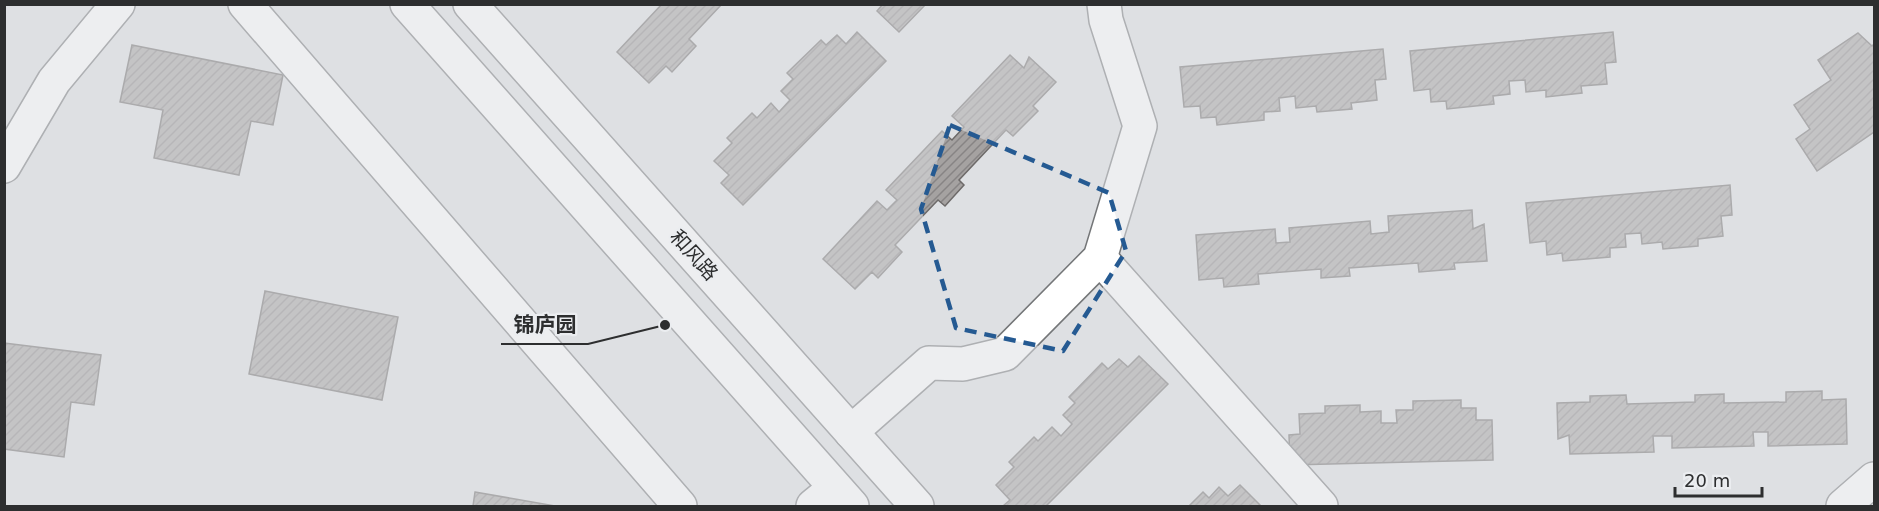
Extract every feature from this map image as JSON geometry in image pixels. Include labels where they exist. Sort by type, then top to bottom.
[{"type":"street","points":[[4,166],[54,81],[118,4]]},
{"type":"street","points":[[245,4],[680,507]]},
{"type":"street","points":[[407,4],[833,500]]},
{"type":"street","name":"和风路","points":[[470,4],[917,507]]},
{"type":"street","points":[[851,432],[929,363],[963,364],[1005,354],[1100,258],[1140,126],[1106,20],[1104,4]]},
{"type":"street","points":[[1100,258],[1321,507]]},
{"type":"street","points":[[1843,507],[1875,479]]},
{"type":"highlighted area","points":[[950,125],[1109,193],[1126,251],[1063,351],[956,328],[921,209]]},
{"type":"building","points":[[662,4],[722,4],[689,39],[696,46],[672,72],[666,66],[649,83],[617,52]]},
{"type":"building","points":[[883,4],[926,4],[899,32],[877,11]]},
{"type":"building","points":[[857,32],[886,61],[743,205],[721,183],[729,175],[714,161],[732,143],[727,138],[752,113],[757,118],[771,103],[779,112],[790,100],[781,91],[793,79],[787,73],[821,40],[826,45],[837,35],[846,44]]},
{"type":"building","points":[[1613,32],[1616,62],[1605,63],[1607,84],[1581,86],[1582,93],[1546,97],[1546,90],[1526,92],[1525,80],[1509,81],[1510,94],[1493,96],[1494,104],[1447,109],[1446,101],[1431,102],[1430,89],[1414,91],[1410,51]]},
{"type":"building","points":[[1858,33],[1872,46],[1874,44],[1874,132],[1817,171],[1796,139],[1810,129],[1794,105],[1831,80],[1818,60]]},
{"type":"building","points":[[132,45],[283,75],[273,125],[251,121],[239,175],[154,158],[163,110],[120,102]]},
{"type":"building","points":[[1383,49],[1386,79],[1375,80],[1377,100],[1351,103],[1352,109],[1317,112],[1316,106],[1296,108],[1295,96],[1279,98],[1280,111],[1264,112],[1264,120],[1217,125],[1216,117],[1201,118],[1200,106],[1184,107],[1180,67]]},
{"type":"building","points":[[1010,55],[1024,68],[1029,57],[1056,82],[1033,106],[1038,111],[1013,136],[1006,130],[959,180],[964,185],[945,206],[938,200],[895,245],[902,252],[878,278],[872,272],[855,289],[823,259],[877,201],[887,210],[897,200],[886,190],[942,131],[952,140],[964,127],[952,116]]},
{"type":"building","points":[[1730,185],[1732,215],[1721,216],[1723,236],[1698,239],[1698,246],[1663,249],[1662,242],[1642,244],[1641,233],[1625,234],[1626,247],[1610,248],[1610,257],[1563,261],[1562,253],[1547,255],[1546,241],[1530,243],[1526,203]]},
{"type":"building","points":[[1472,210],[1473,229],[1484,224],[1487,261],[1454,263],[1455,269],[1419,272],[1418,263],[1349,268],[1350,276],[1321,278],[1321,269],[1258,274],[1259,284],[1224,287],[1223,278],[1199,280],[1196,235],[1275,229],[1276,243],[1290,242],[1289,228],[1370,221],[1371,234],[1389,232],[1388,216]]},
{"type":"building","points":[[265,291],[398,317],[382,400],[249,374]]},
{"type":"building","points":[[4,343],[101,355],[94,405],[71,402],[64,457],[4,449]]},
{"type":"building","points":[[1139,356],[1168,384],[1046,506],[1003,506],[1010,500],[996,485],[1014,467],[1009,462],[1034,437],[1038,441],[1052,427],[1061,436],[1072,424],[1063,415],[1075,403],[1069,397],[1102,363],[1108,369],[1119,359],[1128,367]]},
{"type":"building","points":[[1822,391],[1822,400],[1846,399],[1847,444],[1768,446],[1768,432],[1753,432],[1754,446],[1672,448],[1672,436],[1653,436],[1654,452],[1570,454],[1569,435],[1558,439],[1557,403],[1590,402],[1590,396],[1626,395],[1627,404],[1695,402],[1695,395],[1724,394],[1724,403],[1786,402],[1786,392]]},
{"type":"building","points":[[1461,400],[1461,408],[1476,408],[1476,420],[1492,420],[1493,460],[1290,465],[1289,435],[1300,434],[1299,414],[1325,413],[1325,406],[1360,405],[1360,412],[1381,411],[1381,423],[1397,423],[1396,410],[1413,410],[1413,401]]},
{"type":"building","points":[[1240,485],[1261,506],[1189,506],[1203,492],[1209,498],[1219,487],[1228,496]]},
{"type":"building","points":[[475,492],[555,506],[473,506]]},
{"type":"place","name":"锦庐园","points":[[665,325]]}]
